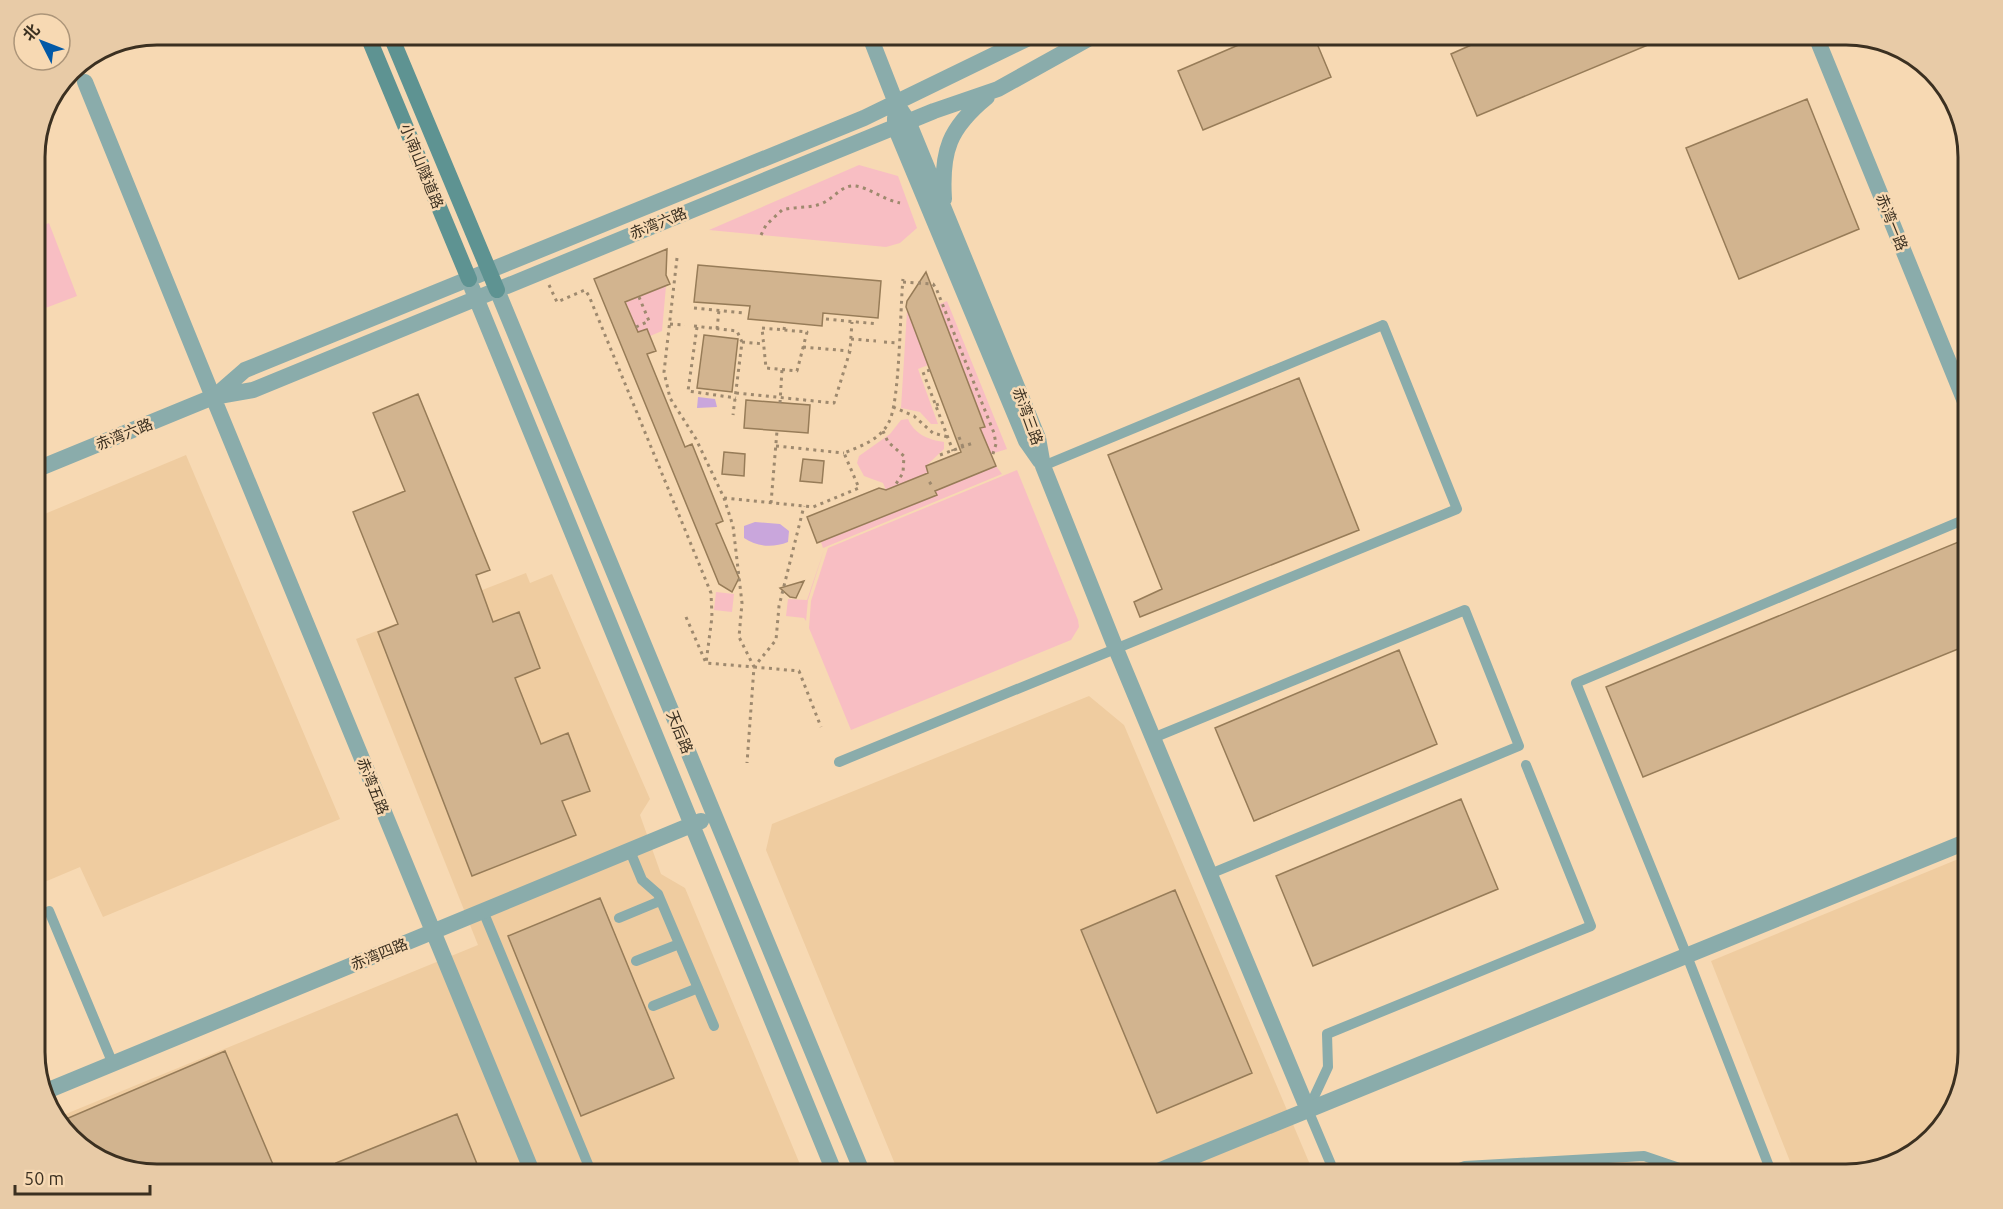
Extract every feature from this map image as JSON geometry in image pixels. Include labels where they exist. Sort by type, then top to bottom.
[{"type":"main road","name":"小南山隧道路","points":[[372,45],[468,279]]},
{"type":"main road","name":"小南山隧道路","points":[[395,45],[497,290]]},
{"type":"street","name":"赤湾三路","points":[[873,45],[896,103],[901,124],[1026,441],[1043,466]]},
{"type":"street","name":"赤湾六路","points":[[213,397],[246,370],[896,103],[1015,45]]},
{"type":"street","name":"赤湾六路","points":[[45,466],[213,397],[253,390],[901,124],[998,89],[1077,45]]},
{"type":"street","name":"赤湾一路","points":[[1819,45],[1958,384]]},
{"type":"street","name":"赤湾五路","points":[[85,82],[529,1164]]},
{"type":"street","points":[[945,212],[944,165],[949,139],[971,111],[998,89]]},
{"type":"street","name":"赤湾三路","points":[[901,124],[945,212],[1038,438],[1043,466]]},
{"type":"street","name":"小南山隧道路","points":[[468,279],[476,298]]},
{"type":"street","name":"天后路","points":[[497,290],[859,1164]]},
{"type":"street","name":"天后路","points":[[476,298],[831,1164]]},
{"type":"street","points":[[1043,466],[1116,650],[1308,1110]]},
{"type":"street","name":"赤湾四路","points":[[51,1089],[714,816]]},
{"type":"street","points":[[1176,1164],[1958,845]]},
{"type":"lane","points":[[839,762],[1457,509],[1383,325],[1043,466]]},
{"type":"lane","points":[[1768,1164],[1687,956],[1576,683],[1958,522]]},
{"type":"lane","points":[[1153,738],[1465,610],[1519,746],[1210,874]]},
{"type":"lane","points":[[1331,1164],[1308,1110],[1329,1066],[1327,1034],[1591,926],[1526,765]]},
{"type":"lane","points":[[630,850],[642,880],[658,894],[714,1026]]},
{"type":"lane","points":[[619,918],[660,901]]},
{"type":"lane","points":[[49,911],[113,1064]]},
{"type":"lane","points":[[483,911],[588,1164]]},
{"type":"lane","points":[[636,962],[679,944]]},
{"type":"lane","points":[[653,1006],[698,988]]},
{"type":"lane","points":[[1514,1164],[1644,1156],[1668,1164]]},
{"type":"path","points":[[761,235],[766,225],[782,210],[800,210],[819,204],[848,186],[863,187],[885,200],[900,203]]},
{"type":"path","points":[[677,258],[665,385],[678,414],[696,439],[724,498],[734,526],[740,561],[742,603],[739,637],[754,667],[747,763]]},
{"type":"path","points":[[776,446],[844,453],[868,443],[883,431],[889,423],[893,407],[903,281],[933,284],[936,288],[994,433],[996,444],[992,457]]},
{"type":"path","points":[[557,302],[585,290],[594,307],[711,593],[712,617],[706,663]]},
{"type":"path","points":[[636,327],[649,321],[639,297]]},
{"type":"path","points":[[694,308],[744,313]]},
{"type":"path","points":[[717,328],[718,310]]},
{"type":"path","points":[[826,319],[878,324]]},
{"type":"path","points":[[733,415],[736,395],[742,342],[737,331],[695,326],[688,391],[736,395],[780,400],[834,403],[850,351],[852,321]]},
{"type":"path","points":[[784,330],[785,323]]},
{"type":"path","points":[[670,324],[685,325]]},
{"type":"path","points":[[762,328],[807,332],[797,370],[766,368],[764,344],[762,328]]},
{"type":"path","points":[[851,339],[876,341]]},
{"type":"path","points":[[742,342],[764,344]]},
{"type":"path","points":[[884,342],[898,343]]},
{"type":"path","points":[[803,348],[850,351]]},
{"type":"path","points":[[780,400],[782,369]]},
{"type":"path","points":[[930,370],[923,372],[953,451]]},
{"type":"path","points":[[936,405],[942,403]]},
{"type":"path","points":[[893,407],[914,416],[933,434],[948,437]]},
{"type":"path","points":[[771,503],[777,431]]},
{"type":"path","points":[[883,431],[888,442],[904,456],[903,473],[894,487]]},
{"type":"path","points":[[959,437],[963,447]]},
{"type":"path","points":[[940,455],[973,443]]},
{"type":"path","points":[[724,498],[813,507],[859,488],[844,453]]},
{"type":"path","points":[[754,667],[776,640],[779,606],[804,506]]},
{"type":"path","points":[[686,617],[706,663]]},
{"type":"path","points":[[706,663],[799,671],[821,728]]},
{"type":"shaded area","points":[[859,165],[898,176],[917,228],[900,243],[886,247],[709,230]]},
{"type":"shaded area","points":[[49,223],[77,296],[45,308],[45,225]]},
{"type":"shaded area","points":[[666,286],[662,331],[650,336],[647,329],[638,332],[626,302]]},
{"type":"shaded area","points":[[947,301],[1007,449],[991,454],[960,436],[985,426],[938,305]]},
{"type":"shaded area","points":[[907,311],[928,365],[918,369],[938,424],[931,424],[920,412],[901,408]]},
{"type":"shaded area","points":[[698,397],[715,399],[717,407],[697,408]]},
{"type":"shaded area","points":[[908,419],[914,429],[923,435],[944,442],[944,449],[926,466],[928,473],[886,490],[883,483],[864,476],[857,463],[859,456],[890,434],[901,420]]},
{"type":"shaded area","points":[[186,455],[340,819],[103,917],[80,867],[45,882],[45,514]]},
{"type":"shaded area","points":[[996,466],[1002,474],[823,548],[821,542],[937,495],[935,491]]},
{"type":"shaded area","points":[[1017,470],[1078,620],[1079,627],[1071,640],[851,730],[809,628],[811,601],[828,548]]},
{"type":"shaded area","points":[[755,522],[780,524],[789,531],[788,542],[765,546],[744,538],[744,526]]},
{"type":"shaded area","points":[[824,550],[808,600],[806,621],[804,618],[786,616],[788,599],[807,600]]},
{"type":"shaded area","points":[[526,573],[530,583],[552,574],[650,799],[640,815],[661,874],[685,888],[800,1164],[157,1164],[142,1163],[114,1155],[89,1141],[73,1126],[64,1115],[478,945],[356,639]]},
{"type":"shaded area","points":[[716,592],[734,594],[732,612],[714,610]]},
{"type":"shaded area","points":[[1089,696],[1124,725],[1310,1164],[895,1164],[766,850],[772,824]]},
{"type":"shaded area","points":[[1958,859],[1957,1067],[1949,1095],[1935,1120],[1914,1141],[1902,1149],[1875,1160],[1846,1164],[1791,1164],[1711,961]]},
{"type":"building","points":[[1238,45],[1318,45],[1331,77],[1203,130],[1178,71]]},
{"type":"building","points":[[1471,45],[1648,45],[1477,116],[1451,54]]},
{"type":"building","points":[[1807,99],[1859,229],[1739,279],[1686,148]]},
{"type":"building","points":[[667,249],[666,275],[670,284],[625,302],[638,332],[647,329],[656,351],[647,354],[685,447],[692,444],[723,521],[716,524],[739,578],[732,592],[719,584],[594,279]]},
{"type":"building","points":[[698,265],[881,281],[878,318],[823,313],[822,326],[748,319],[750,306],[694,302]]},
{"type":"building","points":[[926,272],[985,427],[980,428],[996,466],[935,491],[937,495],[817,543],[807,517],[879,488],[886,490],[928,473],[926,466],[961,452],[906,307],[907,301]]},
{"type":"building","points":[[704,335],[738,339],[732,392],[697,388]]},
{"type":"building","points":[[1299,378],[1359,530],[1140,617],[1134,602],[1162,589],[1108,455]]},
{"type":"building","points":[[418,394],[490,570],[476,575],[493,622],[519,612],[540,668],[515,678],[541,744],[568,733],[590,791],[562,801],[576,835],[472,876],[378,632],[398,624],[353,512],[405,491],[373,413]]},
{"type":"building","points":[[746,400],[810,405],[808,433],[744,428]]},
{"type":"building","points":[[724,452],[745,454],[744,476],[722,474]]},
{"type":"building","points":[[803,459],[824,461],[822,483],[800,481]]},
{"type":"building","points":[[1958,542],[1958,649],[1643,777],[1606,687]]},
{"type":"building","points":[[804,581],[796,598],[790,597],[780,588]]},
{"type":"building","points":[[1399,650],[1437,744],[1254,821],[1215,728]]},
{"type":"building","points":[[1461,799],[1498,889],[1313,966],[1276,876]]},
{"type":"building","points":[[1175,890],[1252,1073],[1157,1113],[1081,930]]},
{"type":"building","points":[[600,898],[674,1078],[581,1116],[508,936]]},
{"type":"building","points":[[225,1051],[273,1164],[157,1164],[128,1160],[101,1149],[89,1141],[67,1118]]},
{"type":"building","points":[[457,1114],[477,1164],[336,1164]]}]
